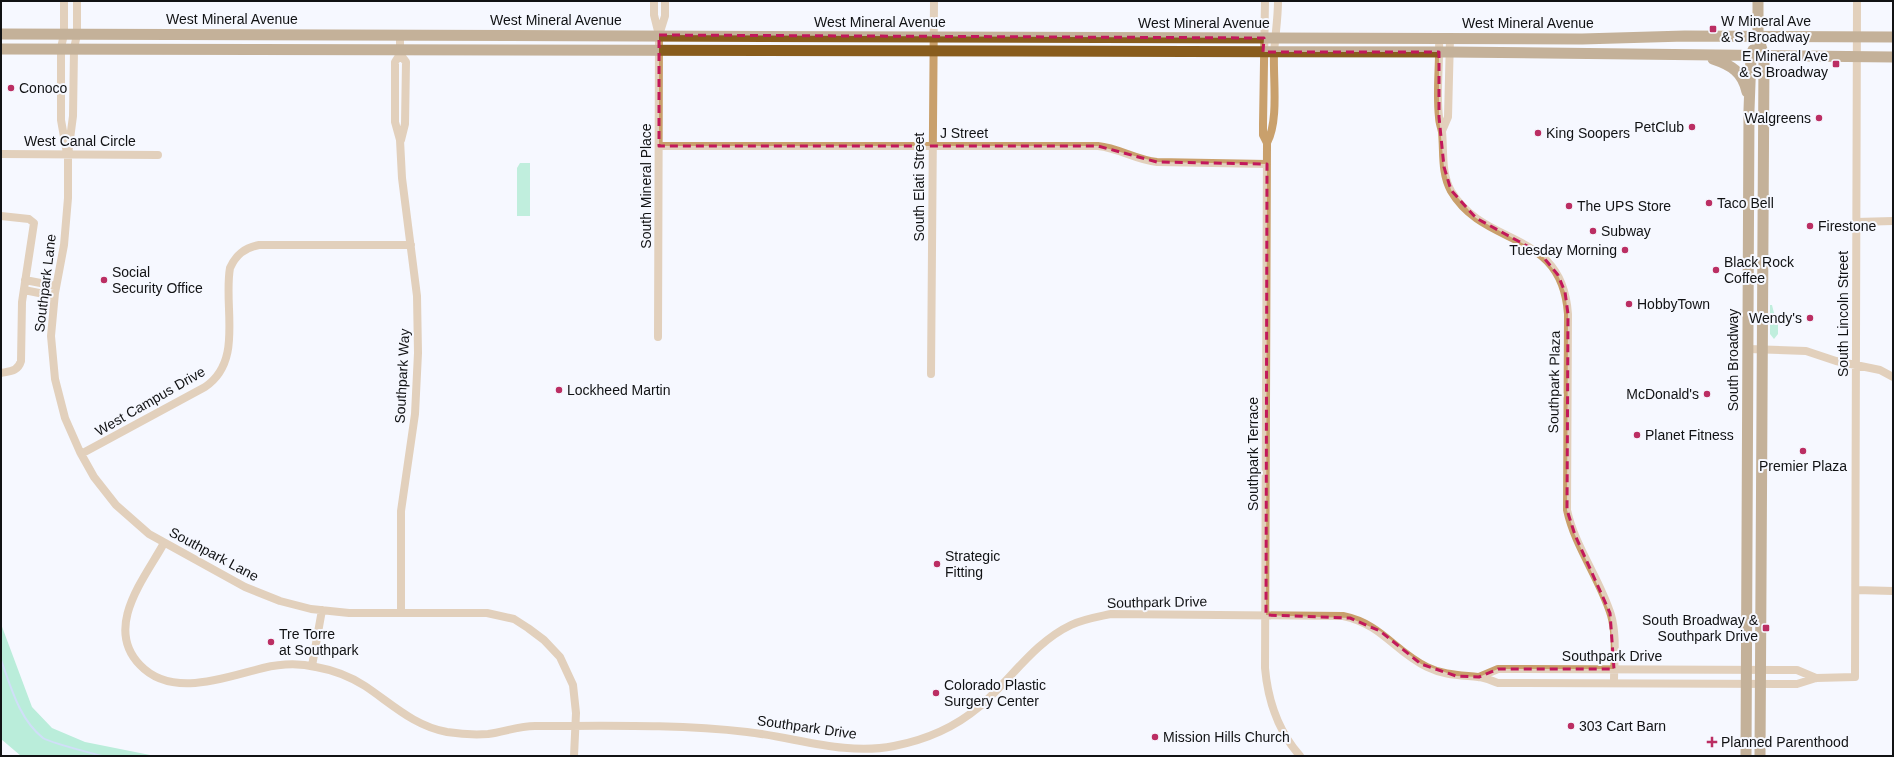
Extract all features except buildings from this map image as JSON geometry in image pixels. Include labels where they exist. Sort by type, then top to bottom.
[{"type":"main road","name":"South Broadway","points":[[1758,1],[1758,37],[1764,56],[1760,756]]},
{"type":"main road","name":"West Mineral Avenue","points":[[1,34],[62,41],[400,35],[1582,39],[1893,37]]},
{"type":"main road","name":"South Broadway","points":[[1746,756],[1750,110],[1751,56],[1758,37]]},
{"type":"main road","name":"West Mineral Avenue","points":[[1,49],[62,41]]},
{"type":"main road","name":"West Mineral Avenue","points":[[75,41],[400,52],[659,49],[933,52],[1445,52],[1893,57]]},
{"type":"main road","points":[[1703,55],[1730,65],[1739,73],[1746,85],[1750,110]]},
{"type":"street","name":"Southpark Lane","points":[[64,1],[61,120],[68,154]]},
{"type":"street","name":"Southpark Lane","points":[[77,1],[73,116],[68,154],[68,198],[64,245],[54,296],[51,336],[55,379],[65,418],[94,476],[116,505],[143,529],[164,543],[260,593],[290,604],[349,613],[487,613],[514,619],[535,632],[550,646],[560,657],[568,674],[576,699],[574,756]]},
{"type":"street","name":"South Mineral Place","points":[[654,1],[654,15],[659,35],[658,337]]},
{"type":"street","name":"South Mineral Place","points":[[659,35],[665,16],[665,1]]},
{"type":"street","name":"South Elati Street","points":[[931,374],[934,1]]},
{"type":"street","name":"Southpark Terrace","points":[[1265,1],[1264,38],[1269,52],[1273,121],[1271,135],[1267,143],[1265,668],[1270,701],[1282,731],[1300,756]]},
{"type":"street","points":[[1269,52],[1276,38],[1278,1]]},
{"type":"street","name":"South Lincoln Street","points":[[1816,678],[1855,677],[1857,1]]},
{"type":"street","name":"Southpark Way","points":[[400,35],[400,52],[406,62],[405,124],[400,140],[402,178],[417,296],[418,354],[414,414],[402,511],[402,613]]},
{"type":"street","name":"Southpark Plaza","points":[[1445,38],[1448,117],[1442,131],[1443,158],[1446,177],[1451,190],[1460,204],[1476,218],[1540,253],[1558,275],[1565,292],[1568,314],[1567,510],[1575,535],[1610,613],[1614,634],[1614,682]]},
{"type":"street","name":"J Street","points":[[659,146],[1098,146],[1109,148],[1152,162],[1267,164]]},
{"type":"street","name":"West Canal Circle","points":[[1,154],[158,155]]},
{"type":"street","points":[[1,216],[28,219],[34,223],[22,302],[20,367],[14,371],[1,373]]},
{"type":"street","points":[[1856,222],[1893,222]]},
{"type":"street","name":"West Campus Drive","points":[[82,454],[205,387],[219,375],[226,361],[229,348],[230,268],[233,261],[243,250],[259,245],[411,245]]},
{"type":"street","points":[[25,280],[56,286]]},
{"type":"street","points":[[24,290],[54,296]]},
{"type":"street","points":[[1748,349],[1806,352],[1836,361],[1880,370],[1893,377]]},
{"type":"street","name":"Southpark Drive","points":[[164,543],[129,605],[126,615],[125,625],[127,642],[141,668],[168,681],[196,683],[220,681],[279,665],[312,666],[333,671],[355,681],[409,717],[424,725],[446,732],[486,734],[524,726],[702,727],[748,732],[842,747],[870,749],[890,747],[914,742],[959,722],[979,706],[1036,649],[1052,636],[1072,625],[1090,618],[1111,614],[1133,613],[1325,615],[1350,618],[1380,631],[1408,657],[1428,668],[1447,674],[1479,677],[1498,683],[1614,682],[1797,684],[1816,678]]},
{"type":"street","points":[[1856,590],[1893,590]]},
{"type":"street","points":[[312,666],[322,610]]},
{"type":"street","name":"Southpark Drive","points":[[1479,677],[1498,669],[1614,669],[1797,670],[1816,678]]},
{"type":"highlighted area","points":[[659,35],[1264,38],[1263,52],[1439,52],[1439,117],[1444,167],[1451,190],[1476,218],[1540,253],[1558,275],[1565,292],[1568,314],[1567,510],[1575,535],[1610,613],[1614,669],[1498,669],[1479,677],[1456,676],[1421,664],[1380,631],[1350,618],[1266,615],[1267,164],[1157,162],[1098,146],[659,146]]},
{"type":"green space","points":[[520,163],[530,163],[530,216],[517,216],[517,168]]},
{"type":"green space","points":[[1770,305],[1772,305],[1775,317],[1778,317],[1778,334],[1774,339],[1770,334]]},
{"type":"green space","points":[[1,624],[32,707],[52,728],[85,742],[155,756],[21,756],[1,739]]},
{"type":"waterway","points":[[1,660],[12,692],[22,712],[28,722],[43,738],[102,756]]},
{"type":"place","name":"W Mineral Ave & S Broadway","points":[[1713,29]]},
{"type":"place","name":"E Mineral Ave & S Broadway","points":[[1836,64]]},
{"type":"place","name":"Conoco","points":[[11,88]]},
{"type":"place","name":"Walgreens","points":[[1819,118]]},
{"type":"place","name":"PetClub","points":[[1692,127]]},
{"type":"place","name":"King Soopers","points":[[1538,133]]},
{"type":"place","name":"Taco Bell","points":[[1709,203]]},
{"type":"place","name":"The UPS Store","points":[[1569,206]]},
{"type":"place","name":"Firestone","points":[[1810,226]]},
{"type":"place","name":"Subway","points":[[1593,231]]},
{"type":"place","name":"Tuesday Morning","points":[[1625,250]]},
{"type":"place","name":"Black Rock Coffee","points":[[1716,270]]},
{"type":"place","name":"Social Security Office","points":[[104,280]]},
{"type":"place","name":"HobbyTown","points":[[1629,304]]},
{"type":"place","name":"Wendy's","points":[[1810,318]]},
{"type":"place","name":"Lockheed Martin","points":[[559,390]]},
{"type":"place","name":"McDonald's","points":[[1707,394]]},
{"type":"place","name":"Planet Fitness","points":[[1637,435]]},
{"type":"place","name":"Premier Plaza","points":[[1803,451]]},
{"type":"place","name":"Strategic Fitting","points":[[937,564]]},
{"type":"place","name":"South Broadway & Southpark Drive","points":[[1766,628]]},
{"type":"place","name":"Tre Torre at Southpark","points":[[271,642]]},
{"type":"place","name":"Colorado Plastic Surgery Center","points":[[936,693]]},
{"type":"place","name":"303 Cart Barn","points":[[1571,726]]},
{"type":"place","name":"Mission Hills Church","points":[[1155,737]]},
{"type":"place","name":"Planned Parenthood","points":[[1712,742]]}]
